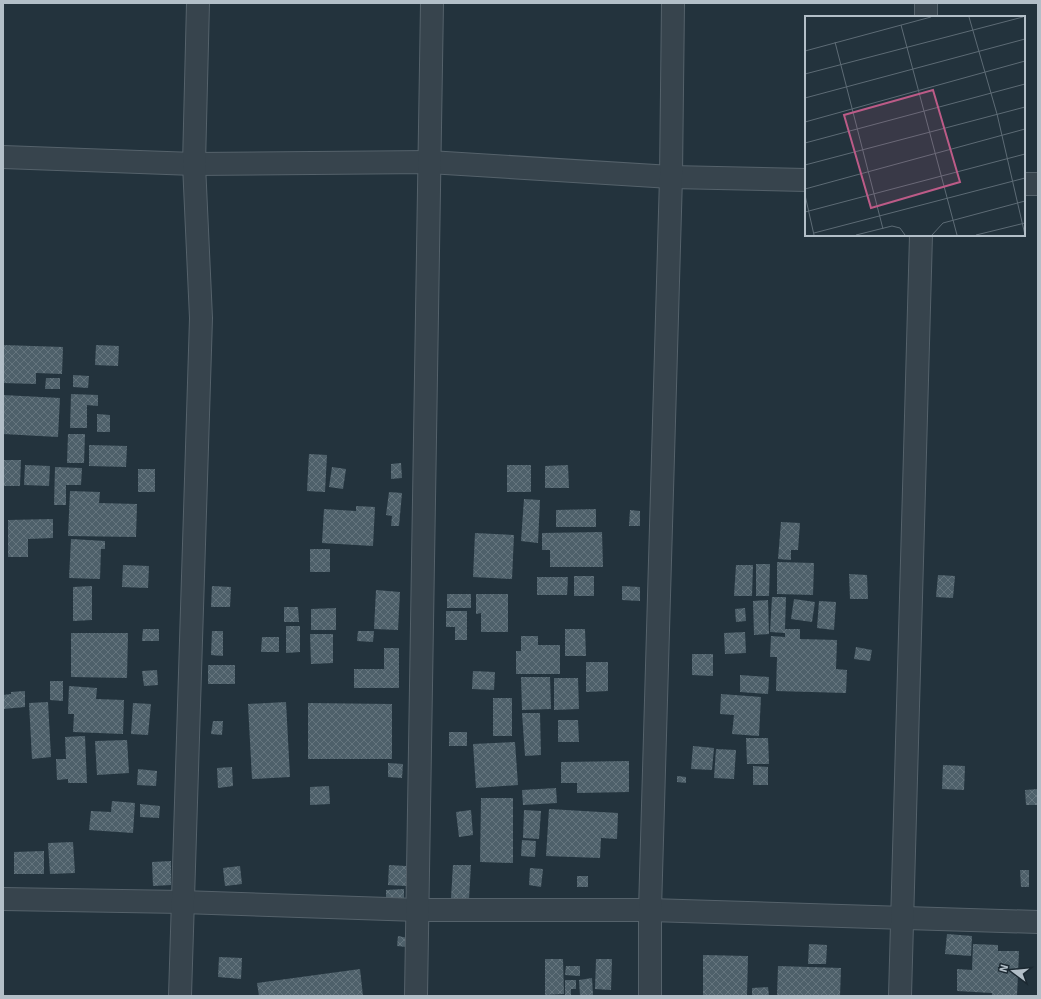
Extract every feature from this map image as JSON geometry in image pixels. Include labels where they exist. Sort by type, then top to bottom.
[{"type":"street","points":[[180,996],[201,318],[194,164],[198,3]]},
{"type":"street","points":[[416,996],[432,3]]},
{"type":"street","points":[[650,996],[650,910],[672,177],[673,3]]},
{"type":"street","points":[[926,3],[926,16]]},
{"type":"street","points":[[3,157],[194,164],[429,162],[672,177],[805,180]]},
{"type":"street","points":[[1025,184],[1038,184]]},
{"type":"street","points":[[900,996],[921,236]]},
{"type":"street","points":[[3,899],[182,902],[418,910],[650,910],[902,916],[1038,922]]},
{"type":"building","points":[[3,345],[63,347],[62,374],[36,373],[36,384],[3,383]]},
{"type":"building","points":[[96,345],[119,346],[118,366],[95,365]]},
{"type":"building","points":[[73,375],[89,376],[88,388],[73,387]]},
{"type":"building","points":[[46,378],[60,378],[60,389],[45,389]]},
{"type":"building","points":[[71,394],[98,395],[98,406],[87,405],[87,428],[70,428]]},
{"type":"building","points":[[3,395],[60,398],[58,437],[3,434]]},
{"type":"building","points":[[97,414],[110,415],[110,432],[97,432]]},
{"type":"building","points":[[68,434],[85,434],[84,463],[67,463]]},
{"type":"building","points":[[89,445],[127,446],[126,467],[89,466]]},
{"type":"building","points":[[309,454],[327,455],[325,492],[307,491]]},
{"type":"building","points":[[3,460],[21,460],[20,486],[3,486]]},
{"type":"building","points":[[401,463],[402,478],[391,479],[391,464]]},
{"type":"building","points":[[25,465],[50,466],[49,486],[24,485]]},
{"type":"building","points":[[507,465],[531,465],[531,492],[507,492]]},
{"type":"building","points":[[568,465],[569,488],[545,488],[545,466]]},
{"type":"building","points":[[55,467],[82,468],[81,485],[66,485],[66,505],[54,505]]},
{"type":"building","points":[[332,467],[346,469],[343,489],[329,487]]},
{"type":"building","points":[[138,469],[155,469],[155,492],[138,492]]},
{"type":"building","points":[[70,491],[100,492],[99,503],[137,504],[136,537],[68,536]]},
{"type":"building","points":[[389,492],[402,493],[399,526],[391,526],[392,516],[386,515]]},
{"type":"building","points":[[524,499],[540,500],[538,543],[521,541]]},
{"type":"building","points":[[356,506],[375,507],[373,546],[322,543],[324,509],[356,511]]},
{"type":"building","points":[[596,509],[596,527],[556,527],[556,510]]},
{"type":"building","points":[[630,510],[640,511],[640,526],[629,526]]},
{"type":"building","points":[[53,519],[53,538],[28,539],[28,557],[8,557],[8,520]]},
{"type":"building","points":[[781,522],[800,523],[798,550],[791,550],[791,560],[778,559]]},
{"type":"building","points":[[602,532],[603,567],[550,567],[550,550],[542,550],[542,533]]},
{"type":"building","points":[[475,533],[514,535],[512,579],[473,577]]},
{"type":"building","points":[[71,539],[105,541],[105,549],[101,549],[100,579],[69,578]]},
{"type":"building","points":[[310,549],[330,549],[330,572],[310,572]]},
{"type":"building","points":[[777,562],[814,563],[813,595],[777,594]]},
{"type":"building","points":[[756,564],[770,564],[769,596],[756,596]]},
{"type":"building","points":[[123,565],[149,566],[148,588],[122,587]]},
{"type":"building","points":[[736,565],[753,565],[752,596],[734,596]]},
{"type":"building","points":[[849,574],[867,575],[868,599],[850,599]]},
{"type":"building","points":[[938,575],[955,576],[953,598],[936,597]]},
{"type":"building","points":[[574,576],[594,576],[594,596],[574,596]]},
{"type":"building","points":[[537,577],[568,577],[567,595],[537,595]]},
{"type":"building","points":[[92,586],[92,620],[73,621],[73,587]]},
{"type":"building","points":[[212,586],[231,587],[230,607],[211,607]]},
{"type":"building","points":[[622,586],[640,587],[640,601],[622,600]]},
{"type":"building","points":[[376,590],[400,592],[398,630],[374,629]]},
{"type":"building","points":[[447,594],[471,594],[471,608],[447,608]]},
{"type":"building","points":[[476,594],[508,594],[508,632],[481,632],[481,613],[476,614]]},
{"type":"building","points":[[772,597],[786,597],[785,629],[800,629],[800,639],[837,640],[836,669],[847,670],[846,693],[776,691],[777,657],[770,657],[771,636],[785,637],[785,633],[770,632]]},
{"type":"building","points":[[794,599],[815,602],[812,622],[791,619]]},
{"type":"building","points":[[768,600],[769,634],[754,635],[753,601]]},
{"type":"building","points":[[819,601],[836,602],[834,630],[817,628]]},
{"type":"building","points":[[284,607],[298,607],[299,622],[284,622]]},
{"type":"building","points":[[336,608],[336,630],[311,630],[311,609]]},
{"type":"building","points":[[745,608],[746,621],[736,622],[735,609]]},
{"type":"building","points":[[446,611],[467,611],[467,640],[455,640],[455,627],[446,627]]},
{"type":"building","points":[[286,626],[300,626],[300,652],[286,653]]},
{"type":"building","points":[[143,629],[159,629],[159,641],[142,641]]},
{"type":"building","points":[[565,629],[585,629],[586,656],[565,656]]},
{"type":"building","points":[[212,631],[223,631],[223,656],[211,655]]},
{"type":"building","points":[[358,631],[374,631],[373,642],[357,641]]},
{"type":"building","points":[[745,632],[746,653],[725,654],[724,633]]},
{"type":"building","points":[[71,633],[128,633],[127,678],[71,677]]},
{"type":"building","points":[[310,634],[333,634],[333,663],[311,664]]},
{"type":"building","points":[[521,636],[538,636],[538,645],[560,645],[560,674],[516,674],[516,651],[521,651]]},
{"type":"building","points":[[262,637],[279,637],[279,652],[261,652]]},
{"type":"building","points":[[856,647],[872,650],[870,661],[854,659]]},
{"type":"building","points":[[384,648],[399,648],[399,688],[354,688],[354,669],[384,669]]},
{"type":"building","points":[[692,654],[713,654],[713,676],[692,675]]},
{"type":"building","points":[[586,662],[608,662],[608,691],[586,692]]},
{"type":"building","points":[[208,665],[235,665],[235,684],[208,684]]},
{"type":"building","points":[[157,670],[158,685],[144,686],[142,671]]},
{"type":"building","points":[[473,671],[495,672],[494,690],[472,689]]},
{"type":"building","points":[[740,675],[769,677],[768,694],[740,692]]},
{"type":"building","points":[[521,677],[550,677],[551,709],[522,710]]},
{"type":"building","points":[[554,678],[578,678],[579,709],[554,710]]},
{"type":"building","points":[[50,681],[63,681],[63,701],[50,700]]},
{"type":"building","points":[[69,686],[97,688],[96,699],[124,700],[123,734],[73,732],[74,714],[68,714]]},
{"type":"building","points":[[25,691],[25,707],[3,709],[3,695],[11,694],[11,692]]},
{"type":"building","points":[[721,694],[761,697],[759,736],[732,734],[734,715],[720,714]]},
{"type":"building","points":[[493,698],[512,698],[512,736],[493,736]]},
{"type":"building","points":[[48,702],[51,757],[32,759],[29,703]]},
{"type":"building","points":[[286,702],[290,777],[252,779],[248,704]]},
{"type":"building","points":[[133,703],[151,704],[148,735],[131,734]]},
{"type":"building","points":[[308,703],[392,704],[392,759],[308,759]]},
{"type":"building","points":[[522,713],[540,713],[541,755],[525,756]]},
{"type":"building","points":[[558,720],[578,720],[579,742],[558,742]]},
{"type":"building","points":[[213,721],[223,721],[222,735],[211,734]]},
{"type":"building","points":[[449,732],[467,732],[467,746],[449,746]]},
{"type":"building","points":[[85,736],[87,783],[68,783],[68,779],[57,780],[56,759],[66,759],[65,737]]},
{"type":"building","points":[[746,738],[768,738],[769,764],[747,764]]},
{"type":"building","points":[[127,740],[129,773],[97,775],[95,741]]},
{"type":"building","points":[[515,742],[518,785],[476,788],[473,744]]},
{"type":"building","points":[[693,746],[714,748],[712,770],[691,769]]},
{"type":"building","points":[[716,749],[736,750],[734,779],[714,778]]},
{"type":"building","points":[[629,761],[629,792],[577,793],[577,783],[561,783],[561,762]]},
{"type":"building","points":[[388,763],[403,764],[402,778],[388,777]]},
{"type":"building","points":[[943,765],[965,766],[964,790],[942,789]]},
{"type":"building","points":[[753,766],[768,767],[768,785],[753,785]]},
{"type":"building","points":[[232,767],[233,786],[218,788],[217,768]]},
{"type":"building","points":[[138,769],[157,771],[156,786],[137,785]]},
{"type":"building","points":[[677,776],[686,777],[686,783],[677,782]]},
{"type":"building","points":[[329,786],[330,804],[310,805],[310,787]]},
{"type":"building","points":[[556,788],[557,803],[523,805],[522,790]]},
{"type":"building","points":[[1038,789],[1038,805],[1026,805],[1025,790]]},
{"type":"building","points":[[481,798],[513,798],[513,863],[480,862]]},
{"type":"building","points":[[112,801],[135,803],[133,833],[89,830],[91,811],[111,812]]},
{"type":"building","points":[[140,804],[160,806],[159,818],[140,817]]},
{"type":"building","points":[[549,809],[618,813],[617,839],[601,838],[600,858],[546,856]]},
{"type":"building","points":[[471,810],[473,835],[459,837],[456,812]]},
{"type":"building","points":[[524,810],[541,811],[539,839],[523,838]]},
{"type":"building","points":[[522,840],[536,841],[535,857],[521,856]]},
{"type":"building","points":[[73,842],[75,873],[50,874],[48,843]]},
{"type":"building","points":[[44,851],[44,874],[14,874],[14,852]]},
{"type":"building","points":[[171,861],[171,885],[153,886],[152,862]]},
{"type":"building","points":[[389,865],[406,866],[406,886],[388,885]]},
{"type":"building","points":[[453,865],[471,865],[469,899],[451,898]]},
{"type":"building","points":[[240,866],[242,884],[225,886],[223,868]]},
{"type":"building","points":[[530,868],[543,869],[541,887],[529,885]]},
{"type":"building","points":[[1020,870],[1029,870],[1029,887],[1021,887]]},
{"type":"building","points":[[577,876],[588,876],[588,887],[577,887]]},
{"type":"building","points":[[404,889],[404,902],[386,902],[386,890]]},
{"type":"building","points":[[947,934],[972,936],[971,956],[945,954]]},
{"type":"building","points":[[398,936],[408,938],[406,947],[397,946]]},
{"type":"building","points":[[809,944],[827,945],[826,964],[808,964]]},
{"type":"building","points":[[973,944],[998,945],[998,951],[1019,951],[1017,996],[992,996],[992,993],[957,991],[957,969],[972,970]]},
{"type":"building","points":[[703,955],[748,956],[747,996],[703,996]]},
{"type":"building","points":[[219,957],[242,958],[241,979],[218,977]]},
{"type":"building","points":[[545,959],[563,959],[564,994],[545,995]]},
{"type":"building","points":[[596,959],[612,959],[611,990],[595,989]]},
{"type":"building","points":[[566,966],[580,966],[580,976],[565,975]]},
{"type":"building","points":[[778,966],[841,968],[840,996],[777,996]]},
{"type":"building","points":[[360,969],[363,996],[259,996],[257,983]]},
{"type":"building","points":[[592,978],[593,995],[580,996],[579,980]]},
{"type":"building","points":[[565,980],[576,980],[576,989],[571,989],[571,996],[565,996]]},
{"type":"building","points":[[768,987],[769,996],[752,996],[752,988]]}]
